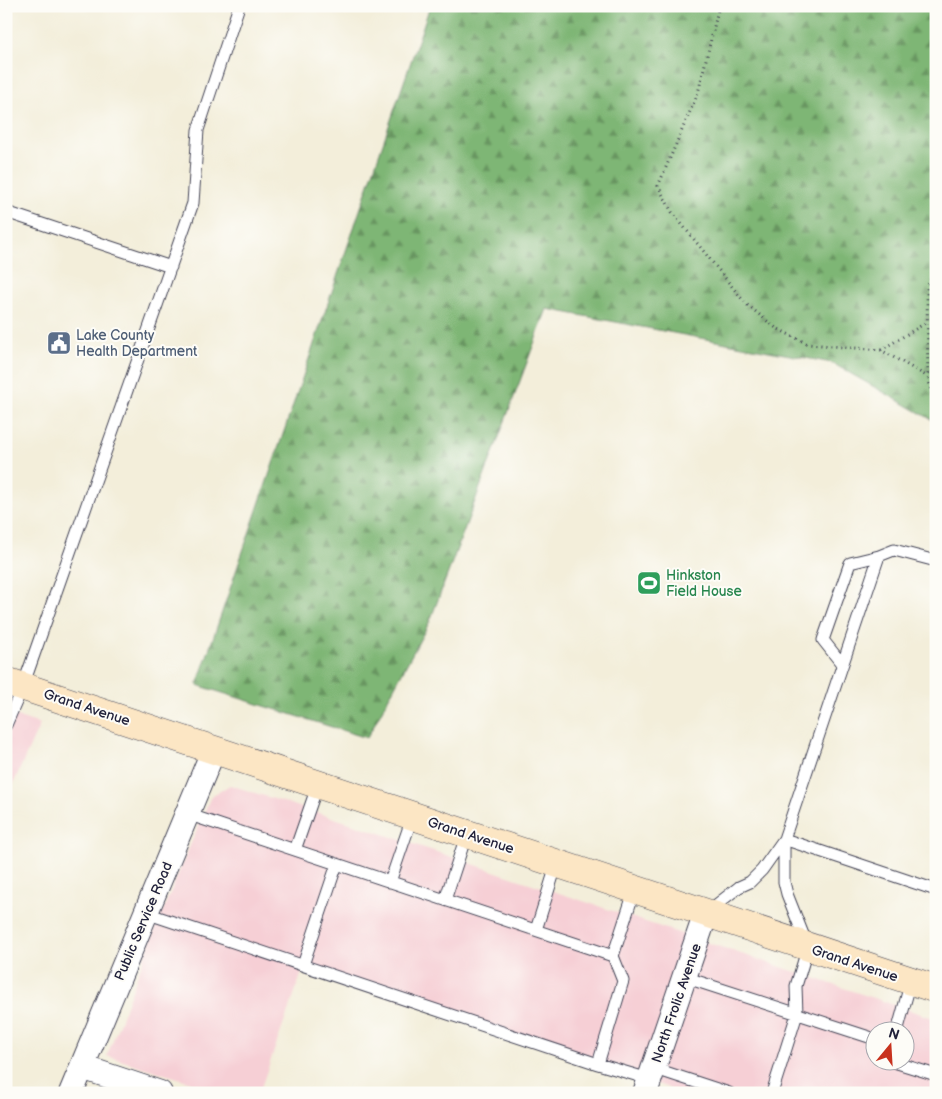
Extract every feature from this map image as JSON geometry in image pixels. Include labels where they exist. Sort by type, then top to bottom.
[{"type":"main road","name":"Grand Avenue","points":[[15,683],[924,985]]},
{"type":"street","name":"Public Service Road","points":[[71,1093],[214,749]]},
{"type":"street","name":"North Frolic Avenue","points":[[649,1080],[706,913]]},
{"type":"street","points":[[82,1067],[160,1093]]},
{"type":"lane","points":[[6,725],[15,683],[193,204],[198,130],[239,6]]},
{"type":"lane","points":[[6,212],[171,266]]},
{"type":"lane","points":[[842,664],[823,640],[850,564],[894,550],[936,561]]},
{"type":"lane","points":[[706,913],[739,887],[750,882],[762,870],[784,839],[879,556]]},
{"type":"lane","points":[[295,850],[318,784]]},
{"type":"lane","points":[[187,814],[613,956]]},
{"type":"lane","points":[[390,882],[413,815]]},
{"type":"lane","points":[[445,900],[467,833]]},
{"type":"lane","points":[[784,839],[936,890]]},
{"type":"lane","points":[[772,1093],[797,1014],[796,986],[808,947],[784,882],[784,839]]},
{"type":"lane","points":[[536,930],[558,863]]},
{"type":"lane","points":[[303,965],[337,864]]},
{"type":"lane","points":[[598,1064],[623,981],[613,956],[635,889]]},
{"type":"lane","points":[[146,912],[649,1080],[729,1093]]},
{"type":"lane","points":[[684,977],[864,1035]]},
{"type":"lane","points":[[903,1022],[924,985]]},
{"type":"lane","points":[[914,1068],[936,1075]]},
{"type":"path","points":[[719,6],[698,93],[658,186],[672,212],[746,304],[776,328],[808,344],[881,350],[928,377]]},
{"type":"path","points":[[936,265],[927,288],[928,377],[933,400],[936,405]]},
{"type":"path","points":[[881,350],[928,321]]},
{"type":"shaded area","points":[[6,713],[40,724],[6,800]]},
{"type":"shaded area","points":[[230,785],[353,824],[936,1019],[936,1093],[684,1093],[304,967],[259,1093],[226,1093],[107,1056],[153,934],[211,796]]},
{"type":"green space","points":[[430,6],[936,6],[936,422],[832,363],[547,309],[430,621],[367,738],[197,685]]},
{"type":"place","name":"Lake County Health Department","points":[[59,343]]},
{"type":"place","name":"Hinkston Field House","points":[[649,583]]}]
